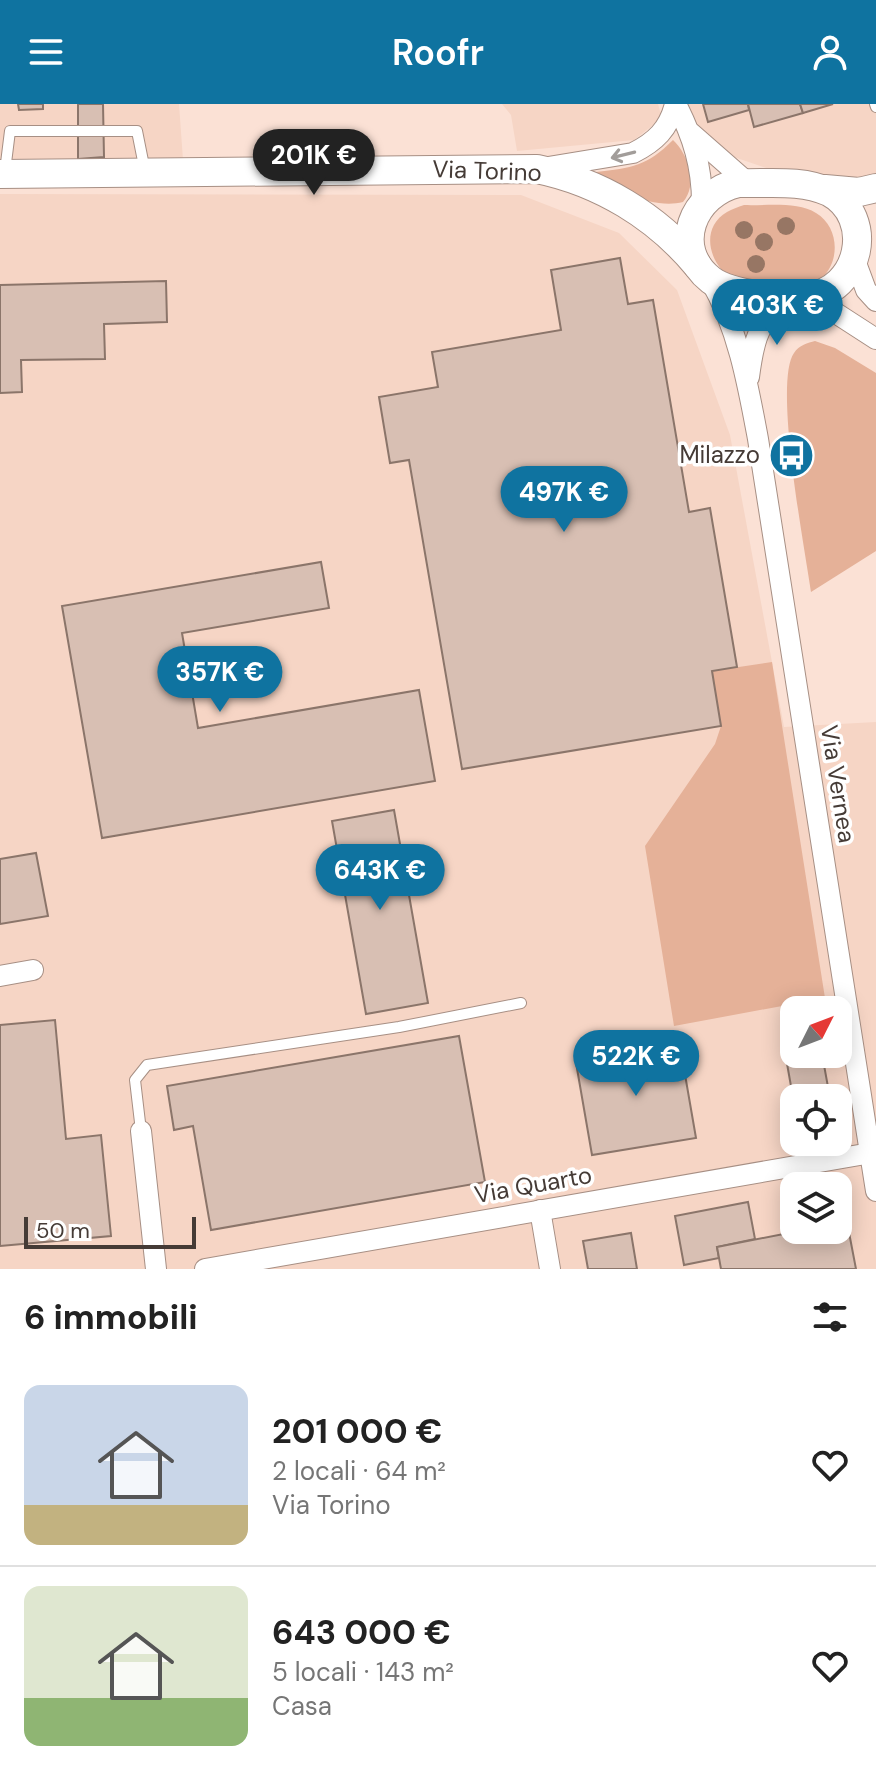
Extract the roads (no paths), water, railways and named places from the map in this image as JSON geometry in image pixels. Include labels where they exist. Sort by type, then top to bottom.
[{"type":"main road","name":"Via Torino","points":[[2,174],[537,169],[575,179],[631,206]]},
{"type":"main road","points":[[702,271],[690,242],[690,229],[700,207],[713,193],[729,185],[789,183],[830,192],[854,216],[858,251]]},
{"type":"main road","points":[[818,189],[859,192],[876,188]]},
{"type":"main road","points":[[631,206],[672,212],[700,207]]},
{"type":"main road","points":[[631,206],[681,246],[702,271],[721,286],[735,291],[802,297],[842,282],[876,213]]},
{"type":"street","points":[[676,104],[691,133],[700,166],[700,207]]},
{"type":"street","points":[[537,169],[633,153],[647,146],[663,131],[672,118],[676,104]]},
{"type":"street","points":[[691,133],[748,183]]},
{"type":"street","points":[[858,251],[866,290],[876,301]]},
{"type":"street","points":[[702,271],[724,304],[748,385]]},
{"type":"street","points":[[748,385],[753,348],[762,324],[774,310],[802,297],[876,339]]},
{"type":"street","name":"Via Vernea","points":[[748,385],[873,1152],[876,1191]]},
{"type":"street","points":[[0,976],[33,970]]},
{"type":"street","points":[[141,1131],[156,1269]]},
{"type":"street","name":"Via Quarto","points":[[205,1269],[873,1152]]},
{"type":"street","points":[[540,1210],[550,1269]]},
{"type":"lane","points":[[2,174],[10,131],[137,131],[145,173]]},
{"type":"lane","points":[[141,1131],[135,1080],[147,1065],[399,1027],[521,1003]]},
{"type":"place","name":"Milazzo","points":[[791,455]]}]
